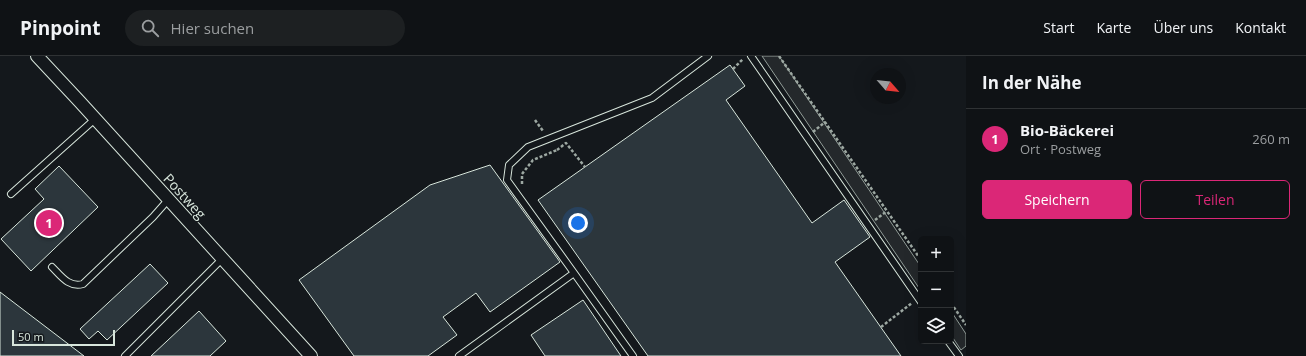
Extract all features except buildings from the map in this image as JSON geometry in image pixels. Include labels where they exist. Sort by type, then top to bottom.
[{"type":"street","name":"Postweg","points":[[37,56],[311,356]]},
{"type":"lane","points":[[633,356],[506,180],[509,165],[528,147],[652,98],[708,56]]},
{"type":"lane","points":[[751,56],[918,297]]},
{"type":"lane","points":[[11,194],[95,119]]},
{"type":"lane","points":[[52,267],[69,284],[83,284],[153,217],[168,200]]},
{"type":"lane","points":[[125,356],[222,259]]},
{"type":"lane","points":[[460,356],[574,273]]},
{"type":"lane","points":[[950,344],[959,356]]},
{"type":"path","points":[[733,69],[747,56]]},
{"type":"path","points":[[779,56],[918,256]]},
{"type":"path","points":[[807,137],[825,122]]},
{"type":"path","points":[[522,187],[522,174],[533,160],[557,150]]},
{"type":"path","points":[[868,225],[887,211]]},
{"type":"path","points":[[881,327],[918,301]]},
{"type":"path","points":[[954,307],[966,325]]},
{"type":"shaded area","points":[[762,56],[779,56],[918,263],[918,287]]},
{"type":"shaded area","points":[[954,316],[966,334],[966,346],[961,350],[954,340]]},
{"type":"place","name":"Bio-Bäckerei","points":[[49,223]]}]
